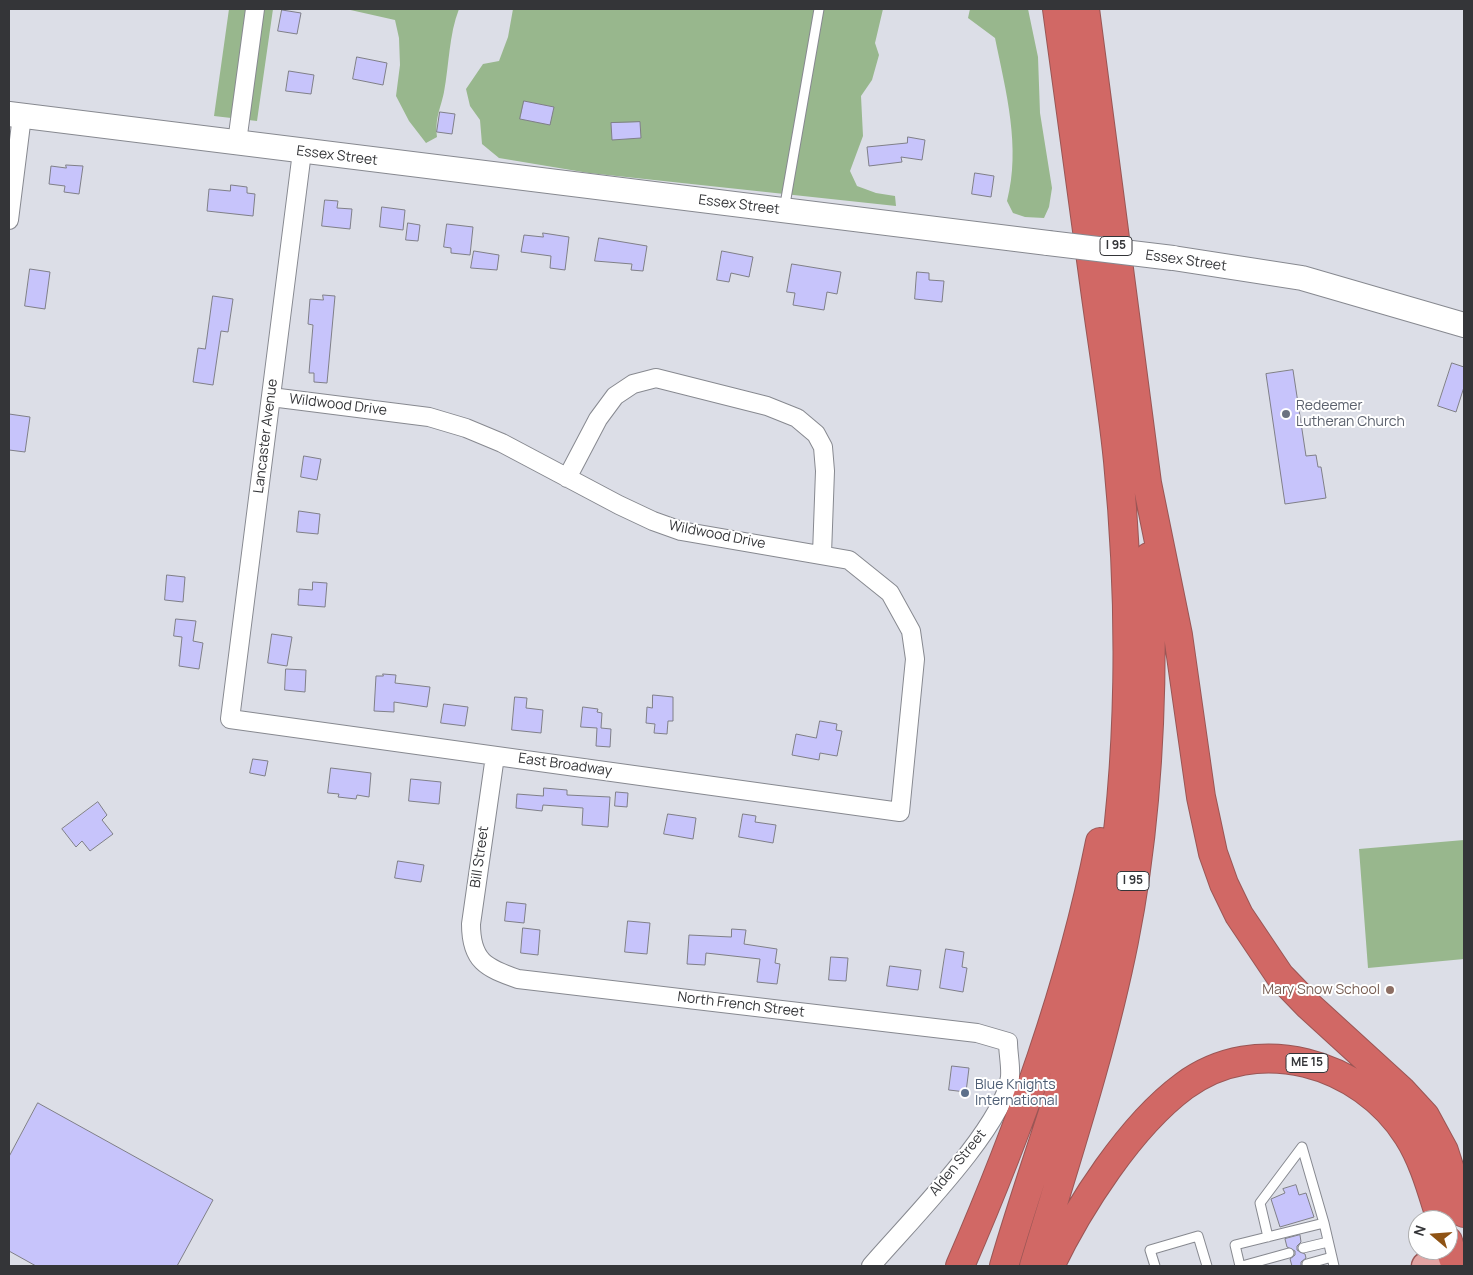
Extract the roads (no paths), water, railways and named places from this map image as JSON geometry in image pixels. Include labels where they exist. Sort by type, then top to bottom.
[{"type":"highway","name":"I 95","points":[[1004,1266],[1039,1149],[1071,1055],[1096,963],[1116,850],[1128,661],[1118,460],[1057,9]]},
{"type":"highway","name":"I 95","points":[[1034,1266],[1106,1019],[1124,939],[1143,805],[1148,736],[1150,593],[1147,483],[1085,9]]},
{"type":"highway","points":[[1147,483],[1178,635],[1205,817],[1213,853],[1224,884],[1254,940],[1280,976],[1309,1006],[1401,1090],[1425,1116],[1444,1151],[1464,1213]]},
{"type":"highway","points":[[960,1266],[1008,1149],[1039,1062],[1080,928],[1107,799],[1122,764]]},
{"type":"highway","name":"ME 15","points":[[1050,1266],[1067,1233],[1100,1181],[1151,1117],[1173,1096],[1199,1077],[1224,1065],[1252,1059],[1279,1058],[1316,1065],[1353,1082],[1376,1098],[1393,1115],[1412,1143],[1421,1162],[1438,1210]]},
{"type":"main road","points":[[1425,1266],[1442,1260]]},
{"type":"street","points":[[237,142],[256,9]]},
{"type":"street","points":[[9,220],[16,115]]},
{"type":"street","name":"Essex Street","points":[[16,115],[237,142],[302,152],[1173,258],[1302,278],[1464,325]]},
{"type":"street","name":"Lancaster Avenue","points":[[230,719],[302,152]]},
{"type":"street","points":[[567,478],[598,419],[615,396],[633,384],[656,378],[767,406],[797,418],[816,434],[823,447],[825,471],[822,554]]},
{"type":"street","name":"Wildwood Drive","points":[[271,397],[429,417],[466,428],[502,444],[653,521],[680,531],[849,560],[890,593],[911,631],[916,659],[900,812]]},
{"type":"street","name":"East Broadway","points":[[230,719],[900,812]]},
{"type":"street","name":"Bill Street","points":[[478,958],[471,942],[471,924],[494,756]]},
{"type":"street","name":"North French Street","points":[[478,958],[495,971],[518,979],[977,1033],[1008,1042]]},
{"type":"street","name":"Alden Street","points":[[871,1266],[956,1167],[996,1115],[1010,1077],[1008,1042]]},
{"type":"lane","points":[[784,210],[818,9]]},
{"type":"lane","points":[[1268,1237],[1260,1203],[1302,1147],[1333,1262],[1307,1264]]},
{"type":"lane","points":[[1289,1253],[1241,1266],[1235,1245],[1324,1223]]},
{"type":"lane","points":[[1155,1266],[1150,1250],[1198,1236],[1207,1266]]},
{"type":"lane","points":[[1303,1248],[1328,1242]]},
{"type":"place","name":"Redeemer Lutheran Church","points":[[1286,414]]},
{"type":"place","name":"Mary Snow School","points":[[1390,990]]},
{"type":"place","name":"Blue Knights International","points":[[965,1093]]}]
